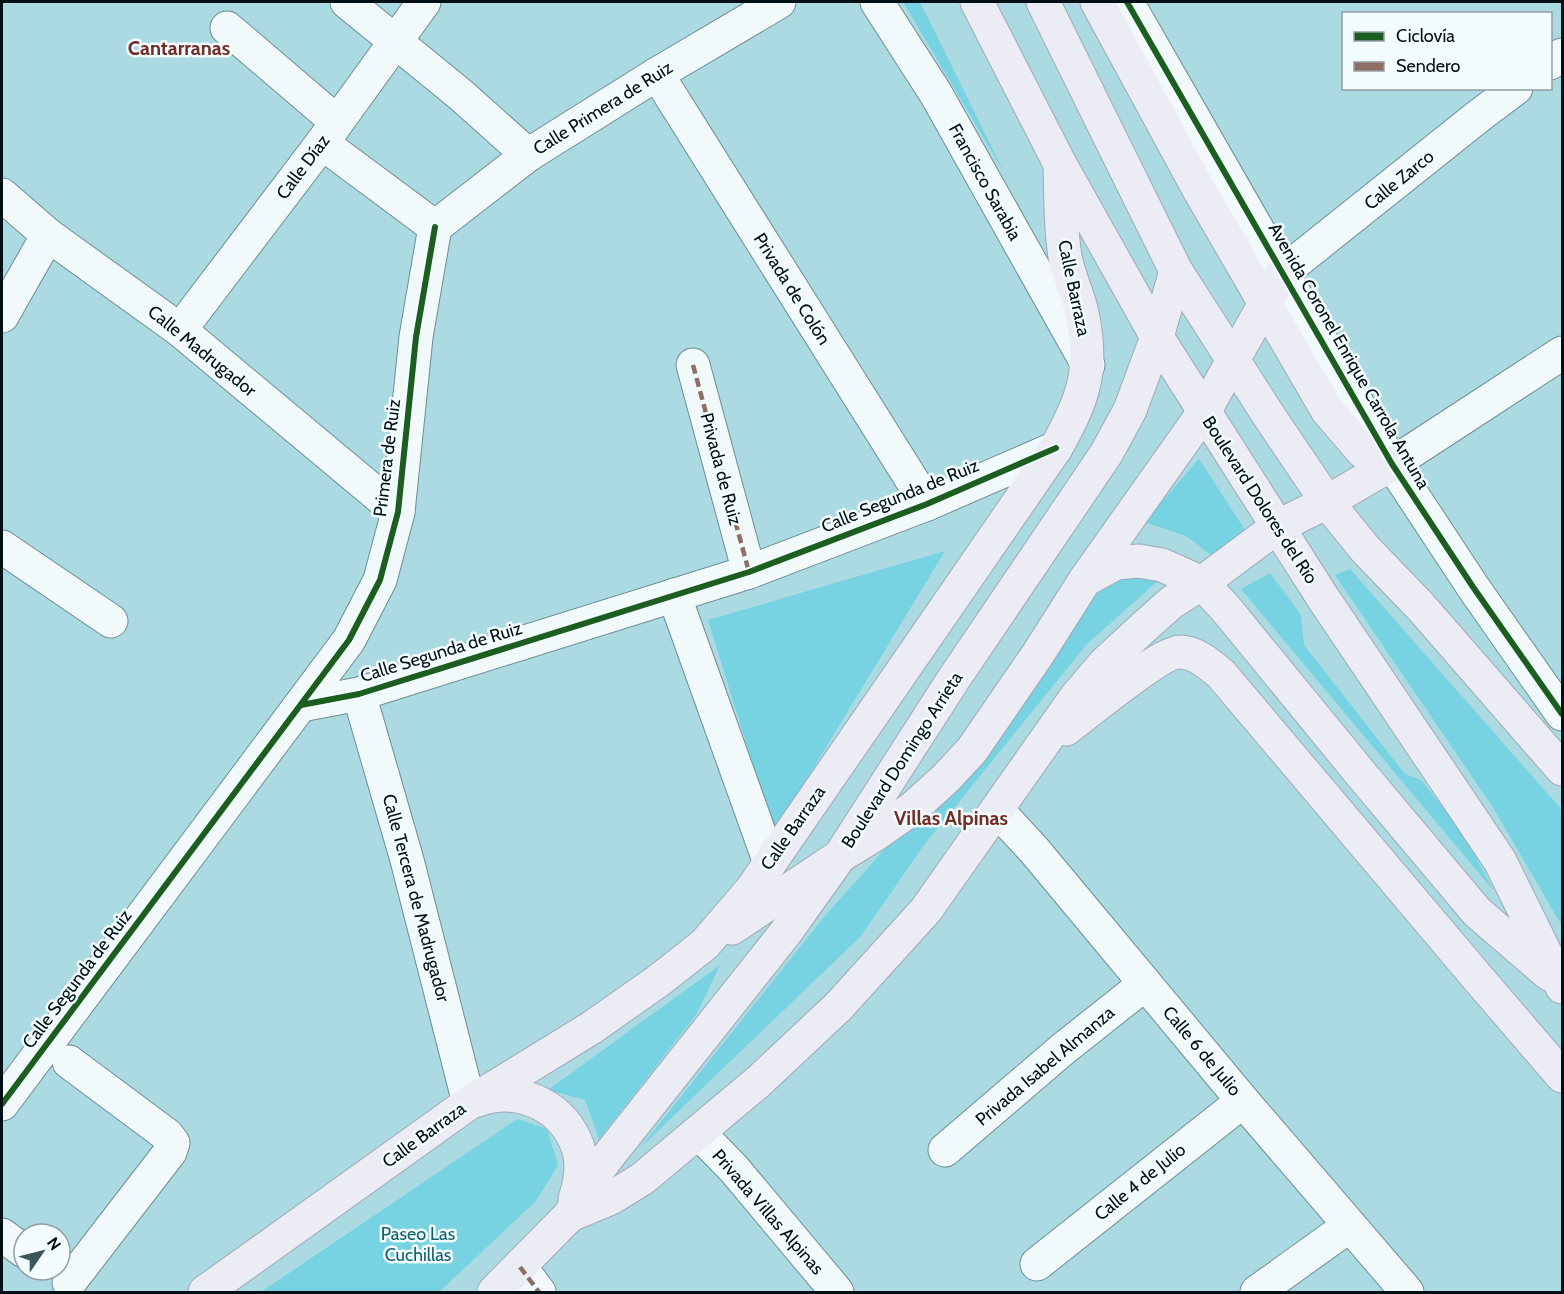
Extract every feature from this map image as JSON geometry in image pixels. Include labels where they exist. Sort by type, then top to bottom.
[{"type":"main road","name":"Boulevard Dolores del Río","points":[[977,2],[1060,164],[1157,337],[1276,527],[1500,861],[1562,985]]},
{"type":"main road","points":[[1043,2],[1176,271],[1327,502],[1366,550],[1421,608],[1563,769]]},
{"type":"main road","points":[[1097,2],[1138,80],[1327,410],[1344,433],[1362,451],[1375,460],[1392,464]]},
{"type":"main road","name":"Calle Barraza","points":[[205,1293],[469,1103],[591,1028],[658,981],[705,944],[752,889],[1056,448],[1083,393],[1088,365],[1082,313],[1065,257],[1060,164]]},
{"type":"main road","name":"Boulevard Domingo Arrieta","points":[[570,1215],[590,1180],[609,1154],[786,932],[840,856],[953,680],[1106,453],[1130,410],[1157,337],[1176,271]]},
{"type":"main road","points":[[705,944],[913,808],[972,750],[1038,654],[1085,580],[1204,412],[1282,273]]},
{"type":"main road","points":[[494,1293],[570,1215],[611,1198],[642,1179],[758,1082],[838,1007],[926,910],[1076,697],[1105,663],[1172,602],[1202,583],[1276,527],[1327,502],[1392,464]]},
{"type":"main road","points":[[1085,580],[1116,563],[1139,561],[1162,565],[1202,583],[1477,912],[1562,985]]},
{"type":"main road","points":[[1041,748],[1160,659],[1180,652],[1200,658],[1221,674],[1563,1076]]},
{"type":"main road","points":[[469,1103],[493,1094],[519,1095],[543,1104],[563,1120],[576,1141],[580,1163],[580,1184],[570,1215]]},
{"type":"street","points":[[347,2],[461,96],[528,155]]},
{"type":"street","name":"Calle Díaz","points":[[180,330],[329,133],[424,2]]},
{"type":"street","name":"Calle Primera de Ruiz","points":[[435,227],[528,155],[657,74],[779,2]]},
{"type":"street","name":"Francisco Sarabia","points":[[877,2],[936,94],[1088,365]]},
{"type":"street","name":"Avenida Coronel Enrique Carrola Antuna","points":[[1127,2],[1392,464],[1473,587],[1563,714]]},
{"type":"street","points":[[227,28],[329,133],[435,227]]},
{"type":"street","name":"Privada de Colón","points":[[657,74],[927,504]]},
{"type":"street","name":"Calle Zarco","points":[[1282,273],[1513,90]]},
{"type":"street","name":"Calle Madrugador","points":[[2,195],[48,235],[180,330],[398,512]]},
{"type":"street","name":"Primera de Ruiz","points":[[301,705],[349,640],[380,580],[398,512],[416,337],[435,227]]},
{"type":"street","points":[[2,316],[48,235]]},
{"type":"street","points":[[1392,464],[1563,352]]},
{"type":"street","name":"Privada de Ruiz","points":[[693,365],[749,572]]},
{"type":"street","name":"Calle Segunda de Ruiz","points":[[2,1104],[301,705],[359,694],[749,572],[927,504],[1056,448]]},
{"type":"street","points":[[2,547],[111,621]]},
{"type":"street","points":[[675,595],[770,862]]},
{"type":"street","name":"Calle Tercera de Madrugador","points":[[359,694],[407,860],[469,1103]]},
{"type":"street","name":"Calle 6 de Julio","points":[[997,810],[1034,850],[1407,1293]]},
{"type":"street","name":"Privada Isabel Almanza","points":[[945,1150],[1063,1049],[1145,984]]},
{"type":"street","points":[[69,1062],[166,1135],[173,1143],[170,1152],[72,1276]]},
{"type":"street","name":"Calle 4 de Julio","points":[[1037,1264],[1243,1101]]},
{"type":"street","name":"Privada Villas Alpinas","points":[[698,1132],[734,1169],[837,1293]]},
{"type":"street","points":[[1257,1293],[1349,1226]]},
{"type":"street","points":[[520,1267],[539,1293]]},
{"type":"green space","points":[[903,2],[920,2],[1004,172]]},
{"type":"green space","points":[[1199,459],[1245,530],[1211,555],[1186,536],[1144,522]]},
{"type":"green space","points":[[945,551],[774,833],[708,620]]},
{"type":"green space","points":[[1350,569],[1562,810],[1562,926],[1494,809],[1335,575]]},
{"type":"green space","points":[[1139,571],[1161,578],[1087,644],[924,845],[861,936],[640,1148],[824,917],[933,795],[1056,639],[1110,577]]},
{"type":"green space","points":[[1270,573],[1301,615],[1304,645],[1405,774],[1421,780],[1448,814],[1475,855],[1493,890],[1241,589]]},
{"type":"green space","points":[[720,965],[696,1015],[599,1139],[585,1100],[548,1090]]},
{"type":"green space","name":"Paseo Las Cuchillas","points":[[517,1119],[547,1129],[558,1165],[536,1201],[439,1292],[261,1292]]},
{"type":"marked path","points":[[693,365],[749,572]]},
{"type":"marked path","points":[[520,1267],[539,1292]]},
{"type":"cycle path","points":[[1127,2],[1392,464],[1473,587],[1562,714]]},
{"type":"cycle path","points":[[2,1104],[349,640],[380,580],[398,512],[416,337],[435,227]]},
{"type":"cycle path","points":[[301,705],[359,694],[749,572],[927,504],[1056,448]]},
{"type":"district","name":"Cantarranas","points":[[179,48]]},
{"type":"district","name":"Villas Alpinas","points":[[951,818]]}]
